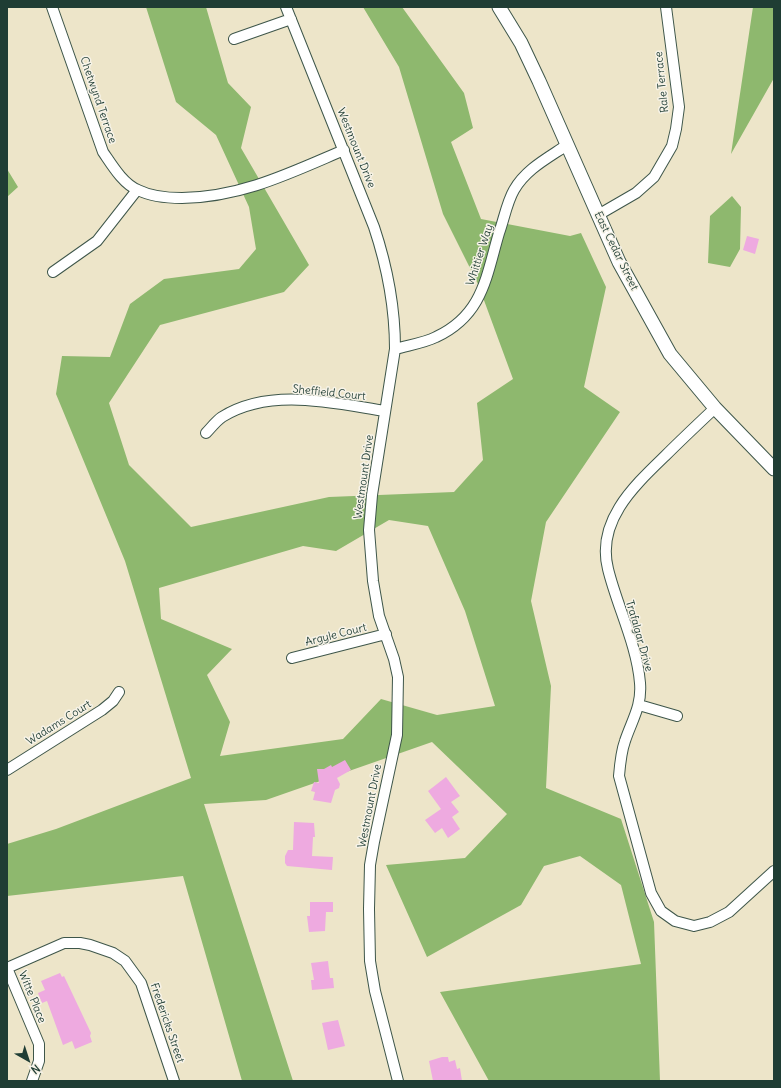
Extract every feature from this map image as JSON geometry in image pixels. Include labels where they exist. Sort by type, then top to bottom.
[{"type":"main road","name":"East Cedar Street","points":[[499,7],[521,43],[619,262],[670,354],[715,408],[774,469]]},
{"type":"street","name":"Chetwynd Terrace","points":[[52,7],[103,152],[117,171],[137,190],[163,198],[202,198],[236,192],[271,181],[344,150]]},
{"type":"street","name":"Westmount Drive","points":[[286,7],[344,150],[382,251],[393,307],[396,349],[372,495],[369,530],[373,581],[379,616],[386,634],[398,676],[397,735],[378,819],[370,865],[368,909],[370,961],[375,991],[398,1081]]},
{"type":"street","name":"Rale Terrace","points":[[598,215],[631,196],[654,177],[672,146],[679,107],[666,7]]},
{"type":"street","points":[[234,39],[291,19]]},
{"type":"street","name":"Whittier Way","points":[[396,349],[435,338],[453,328],[467,317],[477,303],[514,190],[532,169],[567,145]]},
{"type":"street","points":[[53,272],[97,241],[137,190]]},
{"type":"street","name":"Sheffield Court","points":[[206,433],[221,418],[241,408],[279,400],[323,402],[385,411]]},
{"type":"street","name":"Trafalgar Drive","points":[[715,408],[633,487],[618,507],[609,531],[606,549],[607,567],[640,682],[639,706],[625,740],[620,757],[620,776],[651,893],[661,911],[675,921],[694,926],[710,922],[729,912],[774,871]]},
{"type":"street","name":"Argyle Court","points":[[292,658],[386,634]]},
{"type":"street","name":"Wadams Court","points":[[7,770],[102,710],[113,701],[119,692]]},
{"type":"street","points":[[639,706],[677,716]]},
{"type":"street","name":"Fredericks Street","points":[[7,968],[64,943],[80,943],[100,947],[119,957],[129,966],[141,983],[174,1081]]},
{"type":"street","name":"Witte Place","points":[[7,968],[39,1044],[39,1061],[32,1081]]},
{"type":"green space","points":[[146,7],[206,7],[228,83],[251,107],[241,148],[309,265],[284,292],[160,325],[109,403],[129,465],[191,527],[329,497],[454,492],[483,460],[477,403],[513,379],[478,284],[443,214],[399,67],[363,7],[402,7],[464,93],[473,128],[451,142],[481,219],[570,236],[581,233],[606,287],[584,387],[620,412],[546,522],[531,601],[551,686],[546,788],[621,819],[654,922],[660,1081],[489,1081],[440,992],[641,964],[621,885],[580,856],[544,866],[521,905],[427,957],[386,865],[465,858],[507,814],[432,742],[266,800],[204,804],[293,1081],[242,1081],[183,876],[7,896],[7,844],[56,829],[191,778],[125,561],[56,394],[62,356],[110,357],[130,304],[164,279],[239,269],[256,249],[249,207],[216,135],[176,102]],"holes":[[[389,520],[428,526],[465,611],[495,706],[437,715],[381,699],[343,739],[220,756],[230,722],[207,675],[232,649],[161,619],[159,588],[303,546],[336,551]]]},
{"type":"green space","points":[[753,7],[774,7],[774,78],[731,154]]},
{"type":"green space","points":[[7,169],[18,187],[7,197]]},
{"type":"green space","points":[[732,196],[741,207],[740,249],[730,267],[708,263],[710,216]]},
{"type":"building","points":[[747,236],[759,239],[755,254],[743,250]]},
{"type":"building","points":[[345,760],[351,770],[337,778],[340,784],[339,788],[335,790],[331,803],[313,800],[315,792],[311,791],[314,782],[319,783],[317,769],[324,769],[331,765],[332,767]]},
{"type":"building","points":[[446,777],[460,796],[451,802],[459,812],[452,817],[460,829],[448,838],[442,828],[435,833],[425,820],[441,809],[428,791]]},
{"type":"building","points":[[294,822],[314,823],[315,837],[313,837],[312,856],[333,857],[332,870],[287,866],[285,863],[285,856],[288,850],[293,850]]},
{"type":"building","points":[[310,902],[333,902],[333,912],[326,912],[325,931],[309,932],[307,916],[310,916]]},
{"type":"building","points":[[328,961],[330,978],[333,978],[334,988],[312,990],[311,980],[314,980],[311,963]]},
{"type":"building","points":[[60,973],[62,977],[64,976],[91,1033],[90,1036],[92,1042],[75,1049],[72,1041],[63,1045],[47,1001],[42,1003],[38,993],[45,990],[41,981]]},
{"type":"building","points":[[338,1020],[345,1046],[328,1050],[322,1023]]},
{"type":"building","points":[[442,1057],[448,1057],[449,1062],[455,1060],[457,1069],[460,1068],[462,1081],[433,1081],[429,1061]]}]
